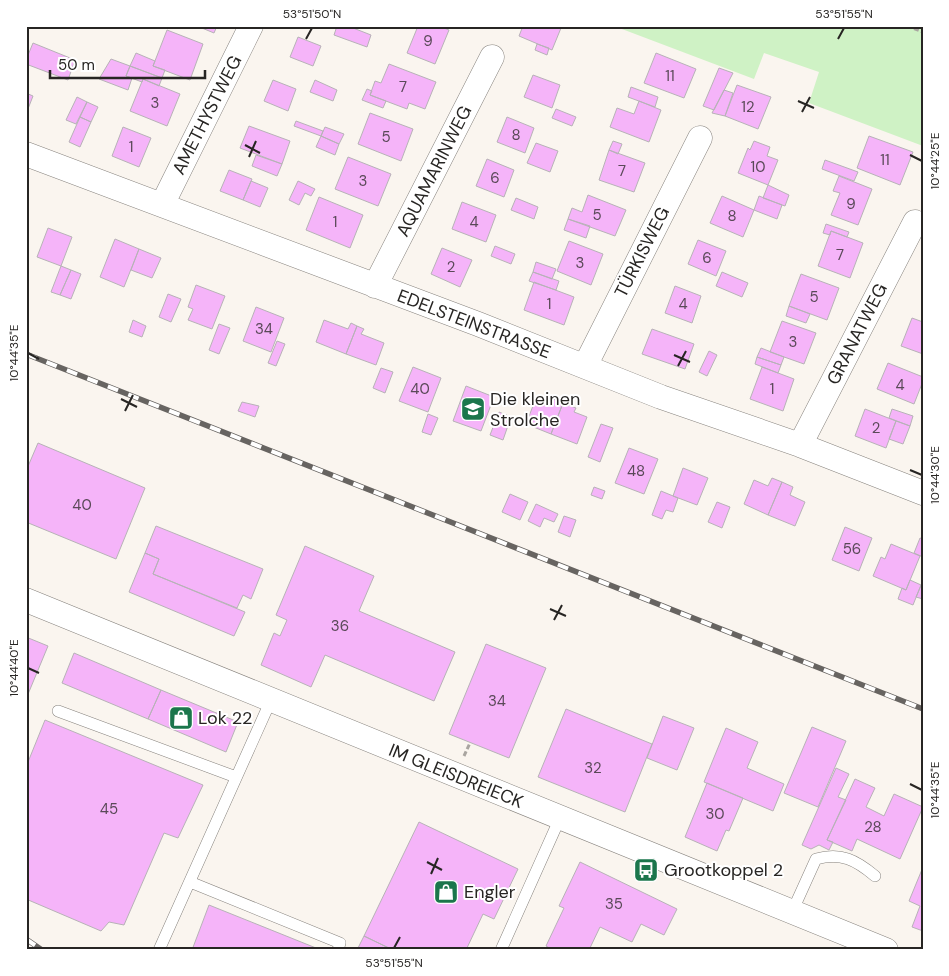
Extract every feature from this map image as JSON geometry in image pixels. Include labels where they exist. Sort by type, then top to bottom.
[{"type":"street","name":"AMETHYSTWEG","points":[[162,205],[252,26]]},
{"type":"street","name":"AQUAMARINWEG","points":[[375,286],[492,57]]},
{"type":"street","name":"TÜRKISWEG","points":[[585,366],[700,138]]},
{"type":"street","name":"EDELSTEINSTRASSE","points":[[26,154],[585,366],[661,397],[800,445],[923,493]]},
{"type":"street","name":"GRANATWEG","points":[[800,445],[915,222]]},
{"type":"street","name":"IM GLEISDREIECK","points":[[26,600],[886,950]]},
{"type":"lane","points":[[159,950],[271,700]]},
{"type":"lane","points":[[58,711],[236,777]]},
{"type":"lane","points":[[501,950],[560,818]]},
{"type":"lane","points":[[792,912],[816,859],[836,856],[848,859],[860,863],[875,876]]},
{"type":"lane","points":[[190,882],[340,943],[338,950]]},
{"type":"path","points":[[907,26],[923,32]]},
{"type":"green space","points":[[614,26],[923,26],[923,146],[809,103],[819,72],[764,53],[754,79]]},
{"type":"building","points":[[197,26],[217,26],[214,33]]},
{"type":"building","points":[[337,26],[348,26],[371,35],[367,47],[334,35]]},
{"type":"building","points":[[418,26],[439,26],[449,30],[435,64],[407,53]]},
{"type":"building","points":[[523,26],[556,26],[561,28],[552,50],[519,36]]},
{"type":"building","points":[[167,30],[203,44],[190,80],[153,66]]},
{"type":"building","points":[[298,37],[321,46],[313,66],[290,57]]},
{"type":"building","points":[[33,43],[75,60],[68,80],[26,64]]},
{"type":"building","points":[[537,44],[549,48],[547,55],[535,50]]},
{"type":"building","points":[[136,53],[155,61],[153,66],[165,70],[162,78],[130,66]]},
{"type":"building","points":[[656,53],[696,69],[684,98],[644,83]]},
{"type":"building","points":[[111,59],[130,66],[126,76],[132,78],[128,90],[99,79]]},
{"type":"building","points":[[389,64],[436,82],[425,109],[409,103],[407,109],[370,95],[375,81],[381,83]]},
{"type":"building","points":[[130,66],[162,78],[159,86],[143,79],[142,82],[126,76]]},
{"type":"building","points":[[719,68],[733,73],[714,110],[703,106]]},
{"type":"building","points":[[533,75],[560,85],[552,108],[524,97]]},
{"type":"building","points":[[143,79],[180,94],[167,126],[130,111]]},
{"type":"building","points":[[273,80],[296,89],[288,111],[264,101]]},
{"type":"building","points":[[315,80],[337,90],[333,101],[310,92]]},
{"type":"building","points":[[737,85],[771,97],[758,129],[725,116]]},
{"type":"building","points":[[631,87],[658,97],[655,107],[628,97]]},
{"type":"building","points":[[367,89],[372,91],[370,95],[386,101],[383,108],[362,100]]},
{"type":"building","points":[[724,90],[733,93],[725,116],[712,113]]},
{"type":"building","points":[[26,93],[33,96],[26,114]]},
{"type":"building","points":[[77,97],[87,102],[76,124],[66,120]]},
{"type":"building","points":[[639,101],[661,110],[649,142],[610,127],[617,108],[634,114]]},
{"type":"building","points":[[87,102],[98,107],[91,122],[80,117]]},
{"type":"building","points":[[556,109],[576,117],[572,126],[552,118]]},
{"type":"building","points":[[370,113],[413,129],[401,161],[358,144]]},
{"type":"building","points":[[80,117],[91,122],[80,147],[69,142]]},
{"type":"building","points":[[507,117],[534,128],[525,153],[497,142]]},
{"type":"building","points":[[296,121],[323,131],[321,136],[294,126]]},
{"type":"building","points":[[249,126],[290,141],[282,164],[240,148]]},
{"type":"building","points":[[123,127],[151,138],[139,167],[112,156]]},
{"type":"building","points":[[325,127],[344,134],[339,144],[321,136]]},
{"type":"building","points":[[321,136],[339,144],[335,155],[316,147]]},
{"type":"building","points":[[869,136],[913,152],[900,185],[857,168]]},
{"type":"building","points":[[613,141],[622,144],[618,154],[609,150]]},
{"type":"building","points":[[754,141],[770,147],[767,156],[778,160],[768,185],[738,173],[748,148],[750,150]]},
{"type":"building","points":[[536,143],[558,151],[550,172],[527,163]]},
{"type":"building","points":[[609,150],[645,163],[634,192],[599,180]]},
{"type":"building","points":[[256,155],[282,164],[277,176],[252,166]]},
{"type":"building","points":[[348,157],[391,174],[378,206],[335,189]]},
{"type":"building","points":[[487,159],[514,170],[504,197],[476,186]]},
{"type":"building","points":[[825,160],[858,172],[854,181],[822,169]]},
{"type":"building","points":[[229,170],[252,179],[243,200],[220,191]]},
{"type":"building","points":[[839,176],[872,189],[858,225],[831,215],[840,193],[833,191]]},
{"type":"building","points":[[251,181],[268,188],[260,207],[243,200]]},
{"type":"building","points":[[298,181],[315,189],[311,196],[305,193],[299,205],[289,200]]},
{"type":"building","points":[[768,185],[789,195],[785,206],[763,198]]},
{"type":"building","points":[[588,195],[626,210],[615,236],[568,219],[572,208],[582,212]]},
{"type":"building","points":[[722,196],[754,210],[743,237],[710,223]]},
{"type":"building","points":[[759,196],[782,205],[777,219],[754,210]]},
{"type":"building","points":[[319,197],[363,215],[350,248],[306,230]]},
{"type":"building","points":[[516,198],[538,207],[534,219],[511,210]]},
{"type":"building","points":[[462,202],[496,215],[486,242],[452,229]]},
{"type":"building","points":[[568,219],[590,226],[586,238],[564,230]]},
{"type":"building","points":[[826,224],[849,232],[847,237],[831,231],[830,235],[823,233]]},
{"type":"building","points":[[48,228],[72,237],[61,266],[37,257]]},
{"type":"building","points":[[831,231],[863,243],[850,278],[818,266]]},
{"type":"building","points":[[115,239],[139,249],[124,287],[100,277]]},
{"type":"building","points":[[698,240],[726,251],[716,276],[688,264]]},
{"type":"building","points":[[569,241],[603,254],[591,285],[557,271]]},
{"type":"building","points":[[495,246],[515,254],[511,264],[491,256]]},
{"type":"building","points":[[442,248],[472,260],[460,287],[431,274]]},
{"type":"building","points":[[139,249],[161,258],[152,278],[131,270]]},
{"type":"building","points":[[536,262],[556,269],[552,279],[533,272]]},
{"type":"building","points":[[61,266],[71,270],[60,295],[51,292]]},
{"type":"building","points":[[71,270],[81,274],[71,299],[60,295]]},
{"type":"building","points":[[533,272],[559,281],[556,290],[529,281]]},
{"type":"building","points":[[722,272],[748,283],[742,297],[716,286]]},
{"type":"building","points":[[801,274],[839,288],[827,320],[789,306]]},
{"type":"building","points":[[534,282],[574,297],[564,325],[524,310]]},
{"type":"building","points":[[196,285],[225,296],[212,329],[188,320],[193,309],[188,307]]},
{"type":"building","points":[[675,286],[701,296],[692,323],[665,313]]},
{"type":"building","points":[[168,294],[181,299],[171,322],[159,317]]},
{"type":"building","points":[[789,306],[810,314],[806,323],[786,316]]},
{"type":"building","points":[[256,307],[284,318],[271,352],[243,341]]},
{"type":"building","points":[[912,318],[923,322],[923,354],[901,346]]},
{"type":"building","points":[[133,320],[146,326],[142,337],[129,332]]},
{"type":"building","points":[[324,320],[348,329],[351,323],[357,326],[346,354],[316,342]]},
{"type":"building","points":[[782,321],[816,333],[804,364],[770,352]]},
{"type":"building","points":[[219,324],[230,328],[219,354],[209,350]]},
{"type":"building","points":[[357,326],[364,329],[361,334],[384,343],[376,365],[346,354]]},
{"type":"building","points":[[652,329],[694,344],[685,369],[642,354]]},
{"type":"building","points":[[277,341],[285,344],[276,366],[268,363]]},
{"type":"building","points":[[761,348],[784,357],[781,365],[757,357]]},
{"type":"building","points":[[709,351],[717,355],[707,376],[699,372]]},
{"type":"building","points":[[757,357],[781,365],[778,373],[755,364]]},
{"type":"building","points":[[888,363],[923,377],[914,404],[877,389]]},
{"type":"building","points":[[413,367],[441,378],[428,412],[399,401]]},
{"type":"building","points":[[762,367],[794,379],[783,411],[750,399]]},
{"type":"building","points":[[381,368],[393,372],[385,393],[373,388]]},
{"type":"building","name":"Die kleinen Strolche","points":[[466,386],[494,397],[481,431],[453,421]]},
{"type":"building","points":[[536,398],[551,403],[553,399],[563,403],[551,434],[526,424]]},
{"type":"building","points":[[242,402],[259,406],[255,417],[238,411]]},
{"type":"building","points":[[563,403],[576,408],[574,412],[587,417],[577,444],[551,434]]},
{"type":"building","points":[[865,409],[896,421],[886,448],[855,436]]},
{"type":"building","points":[[892,409],[913,416],[910,426],[889,418]]},
{"type":"building","points":[[499,412],[511,417],[503,440],[490,435]]},
{"type":"building","points":[[428,414],[438,418],[431,435],[422,432]]},
{"type":"building","points":[[896,421],[910,426],[903,444],[889,439]]},
{"type":"building","points":[[601,424],[613,428],[600,462],[588,457]]},
{"type":"building","points":[[38,443],[145,488],[116,559],[26,522],[26,471]]},
{"type":"building","points":[[629,448],[658,459],[644,494],[615,483]]},
{"type":"building","points":[[683,468],[708,478],[697,505],[673,496]]},
{"type":"building","points":[[772,478],[782,482],[768,515],[744,504],[754,480],[768,486]]},
{"type":"building","points":[[782,482],[793,487],[790,495],[805,502],[795,526],[768,515]]},
{"type":"building","points":[[594,487],[605,491],[602,499],[591,495]]},
{"type":"building","points":[[661,491],[678,498],[673,512],[666,510],[662,519],[652,515]]},
{"type":"building","points":[[510,494],[528,502],[520,520],[502,512]]},
{"type":"building","points":[[717,502],[730,507],[722,528],[708,522]]},
{"type":"building","points":[[536,504],[558,514],[554,522],[544,518],[540,527],[528,521]]},
{"type":"building","points":[[564,516],[576,520],[570,537],[558,532]]},
{"type":"building","points":[[156,526],[263,569],[251,599],[243,595],[237,608],[153,574],[159,559],[145,553]]},
{"type":"building","points":[[845,527],[872,538],[859,571],[832,560]]},
{"type":"building","points":[[920,538],[923,539],[923,557],[914,553]]},
{"type":"building","points":[[891,544],[920,556],[906,590],[873,576],[881,557],[885,559]]},
{"type":"building","points":[[305,546],[374,576],[359,611],[455,652],[434,701],[325,655],[311,687],[261,665],[274,633],[280,636],[287,620],[276,615]]},
{"type":"building","points":[[145,553],[159,559],[153,574],[245,612],[234,636],[129,592]]},
{"type":"building","points":[[910,580],[921,585],[913,605],[898,599],[902,588],[906,590]]},
{"type":"building","points":[[923,581],[923,599],[916,597]]},
{"type":"building","points":[[26,637],[48,646],[26,699]]},
{"type":"building","points":[[486,644],[546,668],[509,758],[449,734]]},
{"type":"building","points":[[74,653],[161,690],[148,719],[62,683]]},
{"type":"building","points":[[161,690],[238,722],[226,752],[148,719]]},
{"type":"building","points":[[566,709],[652,744],[625,812],[538,777]]},
{"type":"building","points":[[663,716],[694,728],[677,770],[647,758]]},
{"type":"building","points":[[45,720],[203,785],[178,838],[164,833],[124,925],[109,922],[101,931],[26,899],[26,767]]},
{"type":"building","points":[[812,727],[846,741],[818,807],[784,793]]},
{"type":"building","points":[[726,728],[758,742],[747,768],[784,784],[773,811],[704,782]]},
{"type":"building","points":[[836,768],[849,774],[838,797],[846,800],[827,840],[833,842],[829,850],[819,845],[811,849],[802,845]]},
{"type":"building","points":[[855,779],[875,788],[866,807],[884,816],[894,794],[923,807],[900,859],[857,839],[852,851],[827,840]]},
{"type":"building","points":[[707,783],[743,798],[729,831],[726,830],[717,851],[685,837]]},
{"type":"building","name":"Engler","points":[[419,822],[518,869],[494,919],[483,914],[466,950],[393,950],[364,936]]},
{"type":"building","points":[[580,862],[677,909],[664,935],[641,924],[632,942],[600,927],[589,950],[553,950],[546,946],[564,908],[559,906]]},
{"type":"building","points":[[923,867],[923,931],[912,927],[920,906],[909,901]]},
{"type":"building","points":[[209,905],[321,950],[192,950]]},
{"type":"building","points":[[364,936],[393,950],[357,950]]},
{"type":"railway","points":[[26,354],[923,709]]},
{"type":"railway","points":[[26,939],[42,950]]},
{"type":"place","name":"Die kleinen Strolche","points":[[473,409]]},
{"type":"place","name":"Lok 22","points":[[181,718]]},
{"type":"place","name":"Grootkoppel 2","points":[[646,870]]},
{"type":"place","name":"Engler","points":[[446,892]]}]
